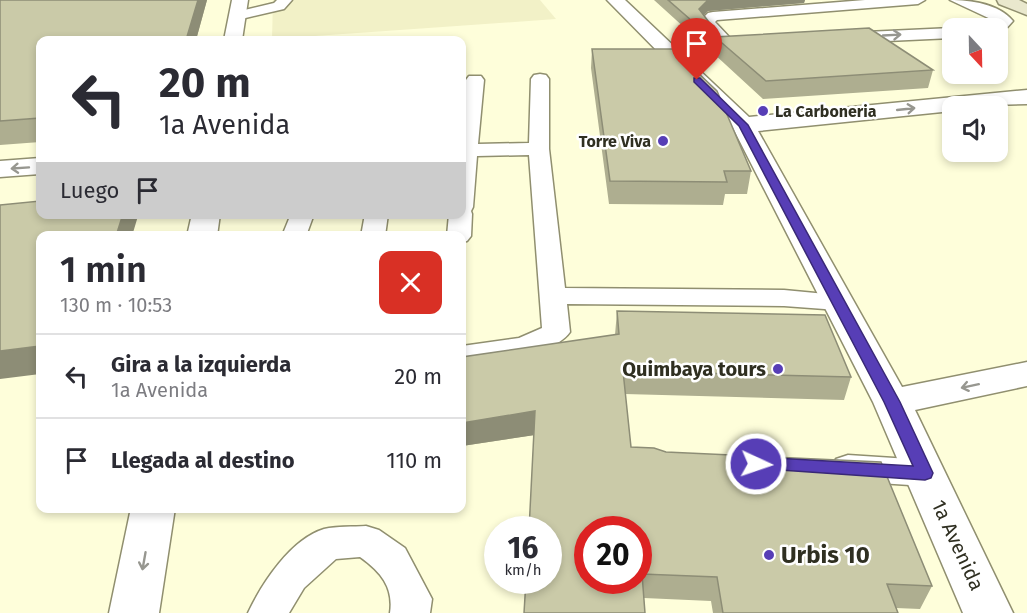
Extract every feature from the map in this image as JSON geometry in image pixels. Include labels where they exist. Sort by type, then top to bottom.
[{"type":"street","name":"1a Avenida","points":[[615,0],[743,125],[892,402],[988,613]]},
{"type":"street","points":[[1005,0],[1027,10]]},
{"type":"street","points":[[234,36],[239,8]]},
{"type":"street","points":[[743,125],[1027,97]]},
{"type":"street","points":[[0,169],[36,166]]},
{"type":"street","points":[[892,402],[1027,374]]},
{"type":"street","points":[[134,613],[152,513]]},
{"type":"lane","points":[[239,8],[279,6],[285,0]]},
{"type":"lane","points":[[724,40],[707,21],[713,16],[918,0]]},
{"type":"lane","points":[[957,0],[1001,18]]},
{"type":"lane","points":[[824,39],[942,33]]},
{"type":"lane","points":[[662,46],[724,40],[764,42]]},
{"type":"lane","points":[[466,354],[525,346],[556,332],[539,149],[540,79]]},
{"type":"lane","points":[[466,137],[475,80]]},
{"type":"lane","points":[[466,150],[539,149]]},
{"type":"lane","points":[[552,296],[784,298],[838,302]]},
{"type":"lane","points":[[814,466],[925,473]]},
{"type":"lane","points":[[268,613],[290,576],[327,544],[366,542],[392,559],[412,599],[410,613]]},
{"type":"shaded area","points":[[273,0],[540,0],[556,19],[315,36],[272,36]]},
{"type":"building","points":[[0,0],[198,0],[187,36],[36,36],[36,118],[0,121]]},
{"type":"building","points":[[668,0],[708,0],[699,9],[712,26],[699,27]]},
{"type":"building","points":[[869,28],[933,70],[766,81],[715,37]]},
{"type":"building","name":"Torre Viva","points":[[592,49],[673,49],[717,91],[751,171],[724,171],[727,182],[610,181]]},
{"type":"building","points":[[36,201],[36,219],[121,219],[118,231],[36,231],[36,346],[0,351],[0,205]]},
{"type":"building","points":[[617,311],[825,315],[851,377],[623,371],[631,447],[654,448],[666,452],[881,462],[932,586],[887,584],[898,613],[723,613],[717,577],[652,574],[652,516],[574,516],[574,594],[644,594],[645,613],[524,613],[525,594],[562,594],[562,516],[530,516],[535,411],[466,422],[466,356],[619,334]]},
{"type":"place","name":"La Carboneria","points":[[763,111]]},
{"type":"place","name":"Torre Viva","points":[[663,141]]},
{"type":"place","name":"Quimbaya tours","points":[[778,369]]},
{"type":"place","name":"Urbis 10","points":[[769,555]]},
{"type":"route","points":[[697,80],[743,125],[892,402],[925,473],[756,464]]}]
